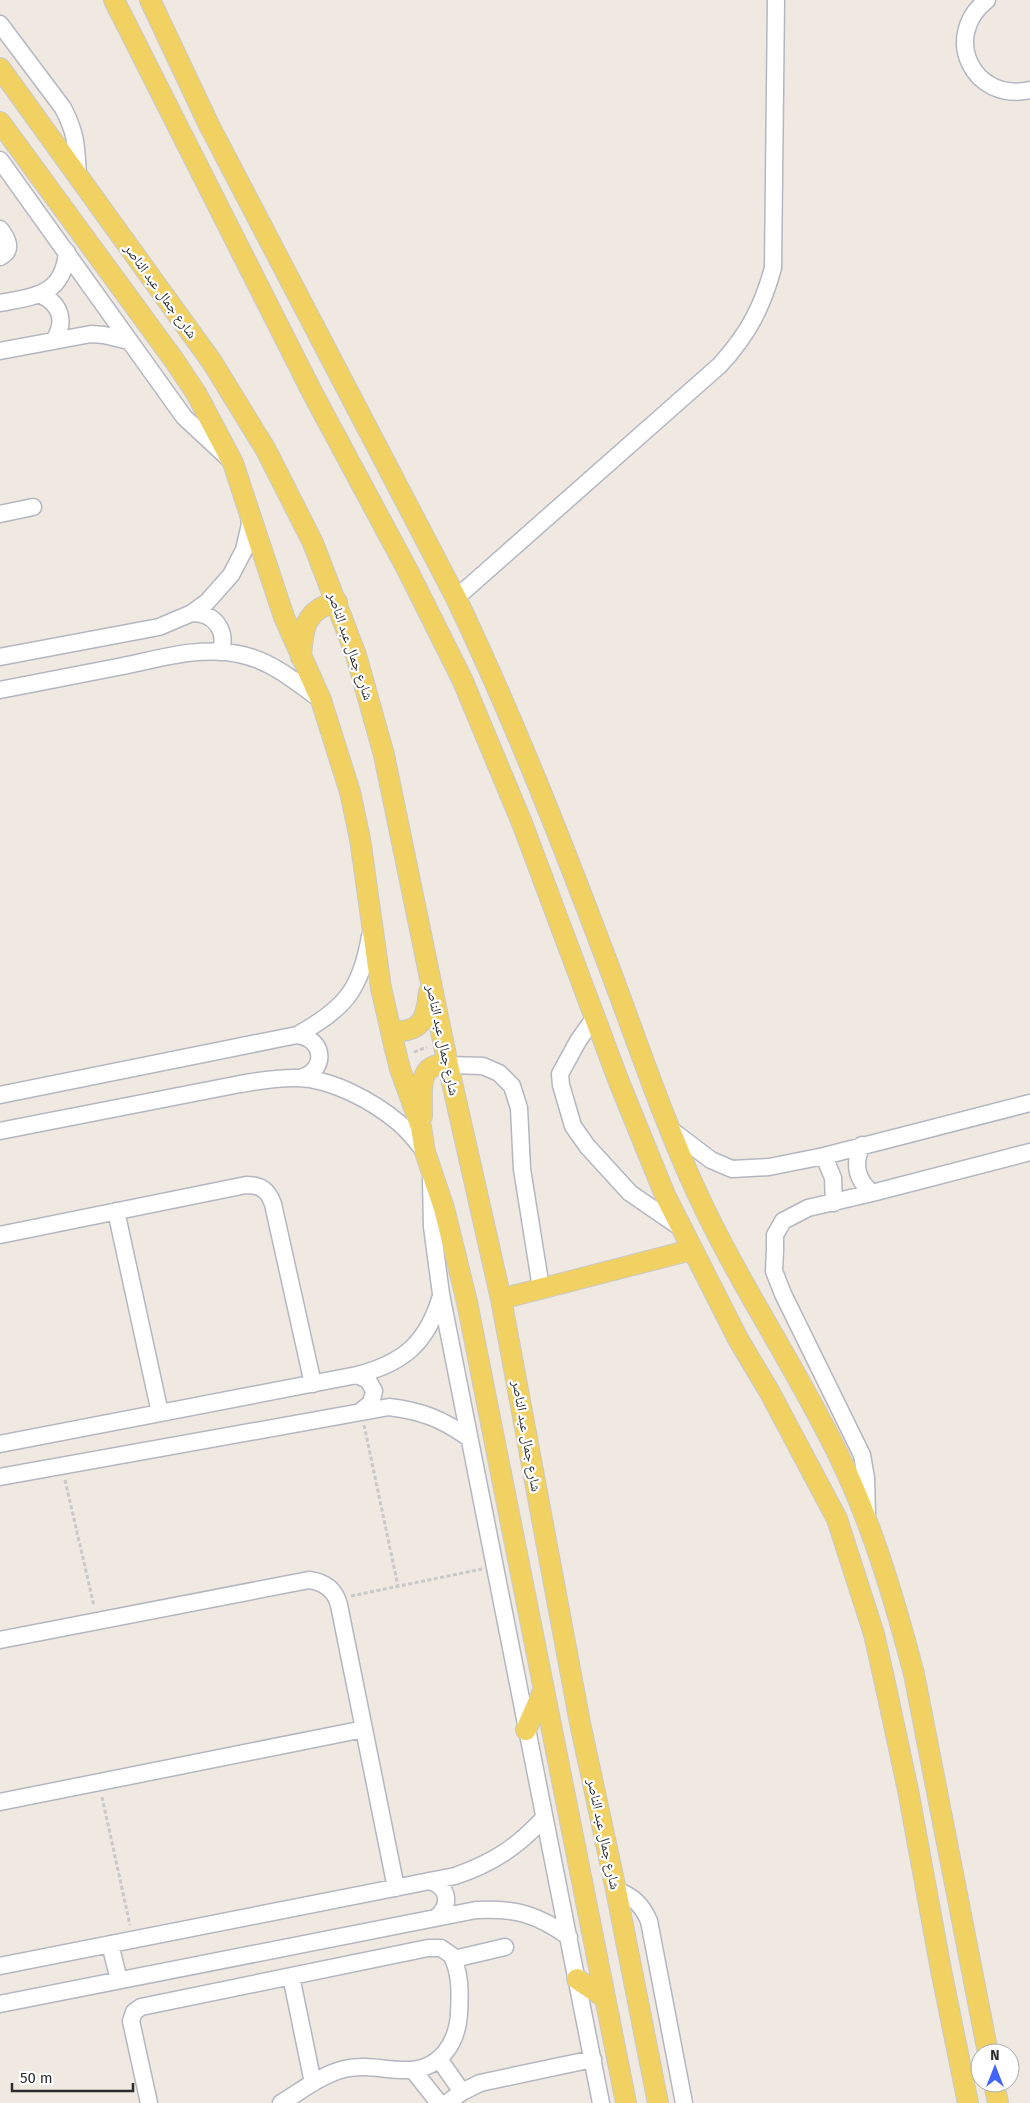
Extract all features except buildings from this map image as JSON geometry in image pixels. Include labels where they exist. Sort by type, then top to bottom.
[{"type":"main road","points":[[114,0],[300,369],[408,571],[462,679],[522,823],[642,1139],[681,1228],[738,1339],[769,1391],[837,1518],[874,1634],[908,1790],[930,1915],[968,2103]]},
{"type":"main road","points":[[150,0],[209,125],[456,598],[489,666],[555,826],[670,1129],[713,1225],[763,1320],[825,1428],[867,1519],[894,1602],[914,1674],[986,2043]]},
{"type":"main road","name":"شارع جمال عبد الناصر","points":[[0,68],[207,354],[240,406],[290,496],[313,543],[356,655],[384,755],[448,1065],[501,1299],[580,1723],[616,1890],[658,2103]]},
{"type":"main road","points":[[0,122],[174,360],[196,393],[233,463],[284,617],[301,659],[321,700],[350,792],[360,840],[382,988],[397,1059],[421,1127],[444,1208],[467,1302],[626,2103]]},
{"type":"main road","points":[[301,659],[302,636],[310,617],[327,604],[337,602]]},
{"type":"main road","points":[[462,679],[489,666]]},
{"type":"main road","points":[[391,1031],[409,1030],[418,1026],[424,1018],[431,979]]},
{"type":"main road","points":[[421,1127],[422,1079],[425,1071],[432,1065],[448,1065]]},
{"type":"main road","points":[[501,1299],[691,1250]]},
{"type":"main road","points":[[526,1730],[544,1688]]},
{"type":"main road","points":[[930,1915],[937,1922],[949,1924],[956,1920],[960,1912]]},
{"type":"main road","points":[[941,1970],[948,1959],[953,1957],[958,1957],[971,1966]]},
{"type":"main road","points":[[577,1979],[605,1998]]},
{"type":"street","points":[[456,598],[720,365],[739,344],[754,321],[766,295],[773,268],[776,0]]},
{"type":"street","points":[[987,0],[973,14],[968,23],[964,43],[969,63],[975,72],[991,86],[1011,92],[1030,90]]},
{"type":"street","points":[[0,24],[63,108],[71,123],[76,138],[78,176]]},
{"type":"street","points":[[0,160],[184,417],[233,463]]},
{"type":"street","points":[[0,229],[6,237],[8,246],[5,255],[0,257]]},
{"type":"street","points":[[0,303],[42,294],[52,287],[66,265],[67,252]]},
{"type":"street","points":[[42,294],[56,305],[60,314],[62,323],[54,340]]},
{"type":"street","points":[[0,351],[91,334],[117,337],[129,341]]},
{"type":"street","points":[[0,658],[159,627],[192,613],[220,590],[231,575],[244,550],[250,524],[246,499]]},
{"type":"street","points":[[0,514],[33,508]]},
{"type":"street","points":[[192,613],[201,613],[216,621],[223,635],[221,652]]},
{"type":"street","points":[[0,690],[177,655],[221,652],[241,654],[280,670],[321,700]]},
{"type":"street","points":[[0,1095],[297,1035],[320,1023],[339,1007],[354,988],[365,965],[372,924]]},
{"type":"street","points":[[595,1017],[578,1041],[560,1074],[561,1085],[574,1126],[587,1146],[630,1193],[681,1228]]},
{"type":"street","points":[[297,1035],[311,1040],[319,1052],[319,1059],[312,1072],[299,1078]]},
{"type":"street","points":[[448,1065],[483,1066],[499,1072],[512,1086],[519,1108],[522,1168],[541,1288]]},
{"type":"street","points":[[0,1132],[269,1079],[299,1078],[327,1084],[354,1094],[379,1107],[400,1124],[428,1157],[432,1227],[441,1294],[601,2103]]},
{"type":"street","points":[[670,1129],[711,1160],[732,1168],[769,1167],[824,1156],[1030,1103]]},
{"type":"street","points":[[862,1145],[858,1155],[857,1172],[864,1186],[872,1194]]},
{"type":"street","points":[[867,1519],[866,1478],[862,1455],[782,1294],[774,1271],[775,1235],[784,1221],[808,1208],[872,1194],[1030,1152]]},
{"type":"street","points":[[824,1156],[833,1178],[834,1203]]},
{"type":"street","points":[[0,1236],[246,1185],[255,1185],[264,1189],[270,1195],[273,1204],[313,1384]]},
{"type":"street","points":[[116,1212],[160,1413]]},
{"type":"street","points":[[0,1444],[313,1384],[379,1369],[397,1360],[413,1347],[426,1331],[436,1313],[441,1294]]},
{"type":"street","points":[[356,1375],[368,1380],[374,1391],[371,1404],[361,1411]]},
{"type":"street","points":[[0,1477],[389,1407],[431,1416],[451,1425],[469,1438]]},
{"type":"street","points":[[0,1640],[309,1580],[318,1581],[326,1585],[338,1599],[396,1888]]},
{"type":"street","points":[[0,1802],[364,1729]]},
{"type":"street","points":[[0,1966],[455,1876],[489,1863],[504,1854],[526,1838],[544,1818]]},
{"type":"street","points":[[429,1881],[440,1886],[446,1896],[445,1908],[437,1917]]},
{"type":"street","points":[[616,1890],[628,1894],[637,1901],[649,1921],[684,2103]]},
{"type":"street","points":[[0,2004],[476,1910],[501,1908],[526,1913],[541,1919],[569,1937]]},
{"type":"street","points":[[110,1944],[119,1980]]},
{"type":"street","points":[[454,1959],[505,1947]]},
{"type":"street","points":[[149,2103],[131,2021],[137,2009],[146,2005],[428,1948],[446,1950],[454,1959],[459,1981],[458,2022],[452,2042],[439,2059],[422,2068],[413,2070],[358,2067],[327,2075],[286,2101]]},
{"type":"street","points":[[290,1976],[313,2083]]},
{"type":"street","points":[[439,2059],[462,2092]]},
{"type":"street","points":[[447,2103],[462,2092],[480,2083],[593,2059]]},
{"type":"street","points":[[413,2070],[439,2103]]},
{"type":"path","points":[[397,1059],[443,1040]]},
{"type":"path","points":[[361,1411],[398,1586]]},
{"type":"path","points":[[62,1465],[97,1622]]},
{"type":"path","points":[[338,1599],[494,1566]]},
{"type":"path","points":[[99,1782],[133,1940]]}]
